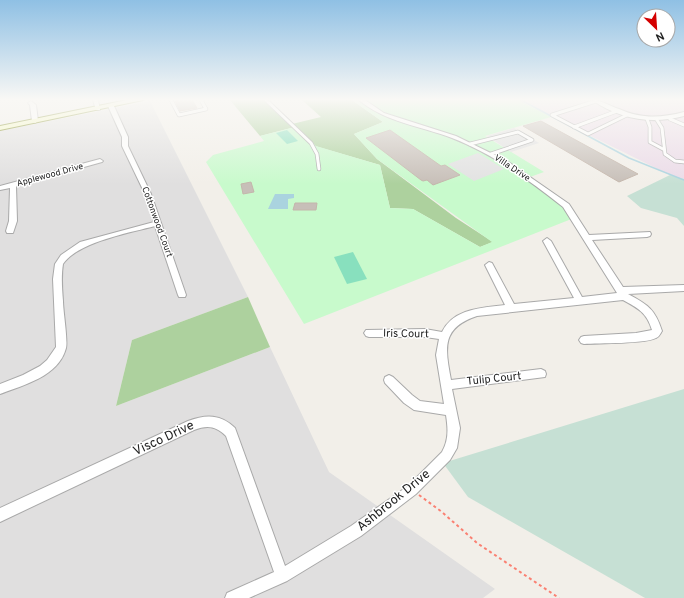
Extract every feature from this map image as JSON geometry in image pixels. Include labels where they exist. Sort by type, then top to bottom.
[{"type":"street","name":"Cottonwood Court","points":[[121,128],[125,137],[125,146],[148,194],[182,294]]},
{"type":"street","name":"Villa Drive","points":[[426,128],[454,137],[491,154],[505,162],[566,206],[585,238],[622,293]]},
{"type":"street","name":"Applewood Drive","points":[[0,188],[100,161]]},
{"type":"street","points":[[10,231],[13,221],[13,185]]},
{"type":"street","points":[[0,389],[38,375],[47,368],[58,355],[61,348],[58,270],[63,258],[73,249],[83,244],[157,223]]},
{"type":"street","points":[[585,238],[647,234]]},
{"type":"street","points":[[547,241],[580,301]]},
{"type":"street","points":[[489,265],[512,308]]},
{"type":"street","points":[[444,336],[450,326],[466,315],[477,312],[580,301],[622,293],[684,288]]},
{"type":"street","points":[[584,340],[634,338],[653,335],[657,331],[653,318],[642,306],[622,293]]},
{"type":"street","name":"Iris Court","points":[[369,334],[425,333],[444,336]]},
{"type":"street","name":"Ashbrook Drive","points":[[232,598],[282,576],[356,532],[412,490],[446,456],[451,448],[454,428],[441,355],[444,336]]},
{"type":"street","name":"Tulip Court","points":[[446,384],[541,374]]},
{"type":"street","points":[[389,380],[408,399],[418,406],[451,410]]},
{"type":"street","name":"Visco Drive","points":[[0,515],[192,425],[202,421],[218,422],[231,432],[282,576]]},
{"type":"lane","points":[[295,128],[310,143],[317,154],[319,169]]},
{"type":"lane","points":[[576,128],[588,134],[601,128]]},
{"type":"lane","points":[[650,128],[650,142],[663,149]]},
{"type":"lane","points":[[662,128],[663,149],[667,157],[675,161],[684,162]]},
{"type":"lane","points":[[470,144],[518,132],[532,140],[491,154]]},
{"type":"path","points":[[412,490],[442,512],[477,544],[559,598]]},
{"type":"shaded area","points":[[15,128],[163,128],[248,297],[132,340],[116,406],[270,347],[329,472],[495,589],[483,598],[0,598],[0,131]]},
{"type":"shaded area","points":[[514,128],[539,143],[511,152],[487,136]]},
{"type":"shaded area","points":[[575,128],[684,128],[684,179],[670,175]]},
{"type":"shaded area","points":[[478,153],[504,169],[474,181],[448,164]]},
{"type":"green space","points":[[253,128],[291,128],[260,136]]},
{"type":"green space","points":[[296,128],[369,128],[354,134],[377,159],[456,218],[493,242],[480,247],[413,209],[390,208],[380,165],[315,146]]},
{"type":"green space","points":[[296,128],[316,146],[380,165],[390,208],[413,209],[480,247],[492,242],[377,159],[354,134],[369,128],[513,128],[485,136],[544,172],[530,177],[557,196],[574,218],[304,324],[206,162],[213,155],[264,141],[260,136]]},
{"type":"green space","points":[[287,130],[298,141],[287,144],[276,133]]},
{"type":"green space","points":[[670,175],[684,179],[684,226],[677,218],[641,208],[627,196]]},
{"type":"green space","points":[[353,252],[367,279],[347,284],[334,257]]},
{"type":"green space","points":[[248,297],[270,347],[116,406],[132,340]]},
{"type":"green space","points":[[684,389],[684,598],[645,598],[468,497],[443,463]]},
{"type":"water","points":[[275,194],[294,194],[294,198],[288,199],[288,209],[268,209]]},
{"type":"building","points":[[526,128],[554,128],[638,174],[619,182]]},
{"type":"building","points":[[390,130],[441,166],[445,165],[460,175],[433,185],[427,180],[421,180],[366,138]]},
{"type":"building","points":[[251,182],[254,192],[243,194],[241,184]]},
{"type":"building","points":[[295,203],[317,203],[316,210],[293,210]]},
{"type":"waterway","points":[[573,128],[629,158],[684,180]]}]
